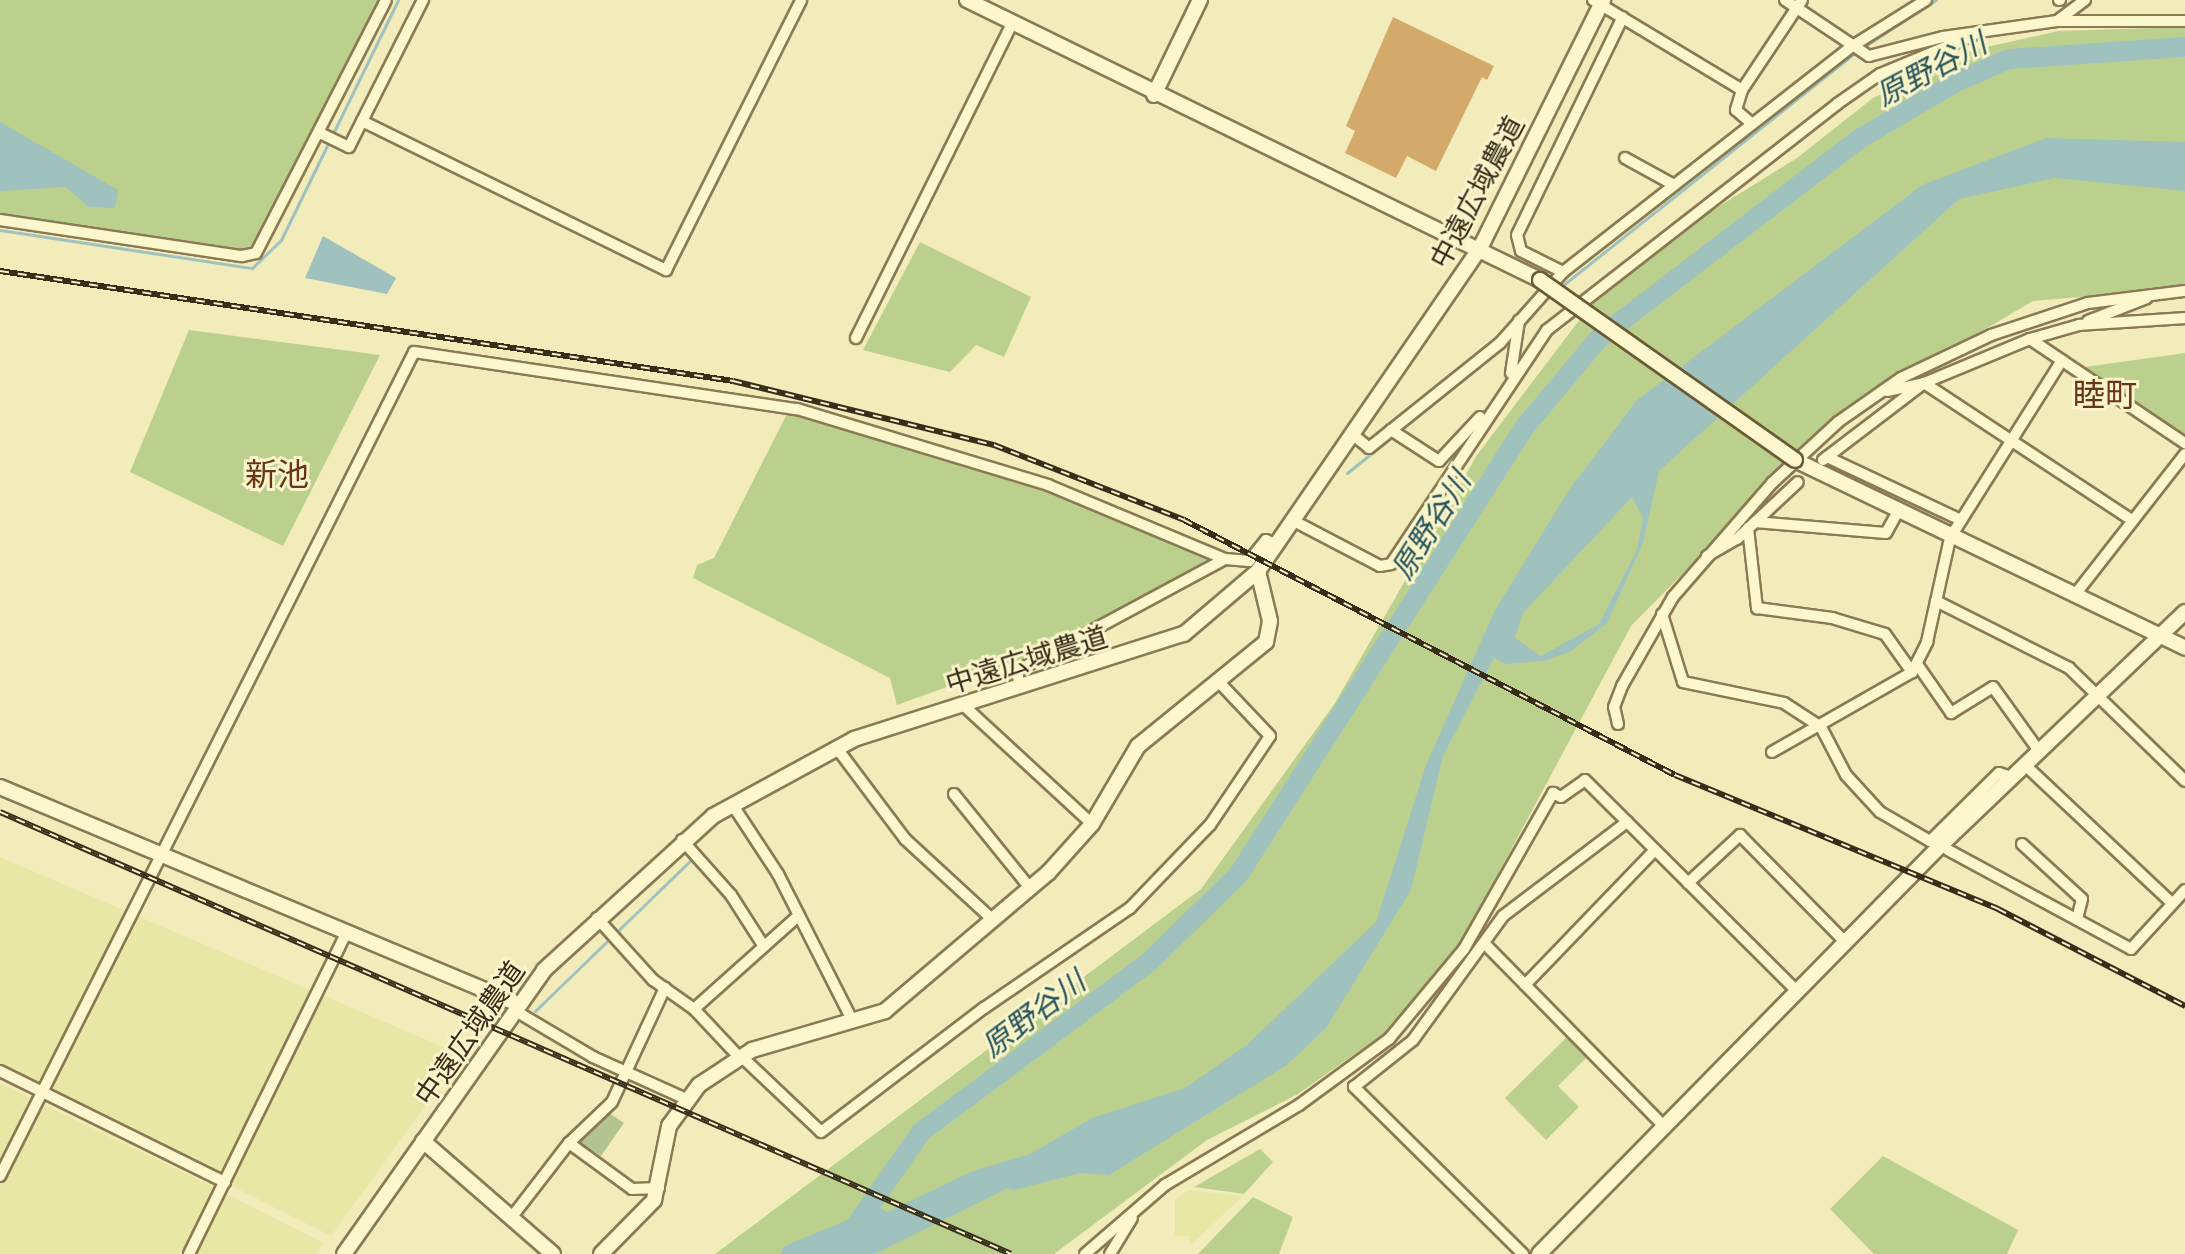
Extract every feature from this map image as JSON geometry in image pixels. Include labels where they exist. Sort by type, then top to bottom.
[{"type":"street","points":[[0,220],[251,254],[264,244],[386,0]]},
{"type":"street","points":[[320,133],[349,147],[423,0]]},
{"type":"street","points":[[362,121],[666,270],[801,0]]},
{"type":"street","points":[[967,0],[1154,95],[1480,248],[1540,280],[1795,460],[1897,513],[2185,648]]},
{"type":"street","points":[[1154,95],[1200,0]]},
{"type":"street","points":[[1785,0],[1799,4],[1869,56],[2057,21],[2185,21]]},
{"type":"street","points":[[1352,434],[1369,448],[1520,319],[1563,272],[1854,45],[1926,0]]},
{"type":"street","points":[[2057,21],[2085,0]]},
{"type":"street","points":[[1599,1],[1742,90]]},
{"type":"street","name":"中遠広域農道","points":[[344,1254],[516,1007],[597,918],[682,840],[732,804],[836,747],[1184,634],[1258,571],[1480,248],[1599,1]]},
{"type":"street","points":[[1752,124],[1736,110],[1742,90],[1799,4]]},
{"type":"street","points":[[1563,272],[1521,251],[1517,235],[1623,17]]},
{"type":"street","points":[[856,338],[1013,22]]},
{"type":"street","points":[[1292,520],[1380,566],[1391,564],[1511,377],[1547,330],[1618,269],[1880,74],[1972,36]]},
{"type":"street","points":[[1625,158],[1674,185]]},
{"type":"street","points":[[1618,724],[1614,707],[1622,686],[1662,614],[1702,558],[1795,460],[1874,395],[1940,357],[2017,325],[2088,303],[2185,291]]},
{"type":"street","points":[[1874,395],[1924,383],[2030,339],[2079,325],[2164,292]]},
{"type":"street","points":[[2079,325],[2185,318]]},
{"type":"street","points":[[1511,377],[1520,319]]},
{"type":"street","points":[[2030,339],[2185,443]]},
{"type":"street","points":[[0,1176],[46,1094],[160,858],[414,352],[797,409],[1048,485],[1225,559],[1249,561],[1266,540],[1275,544]]},
{"type":"street","points":[[1772,752],[1821,727],[1914,668],[1936,601],[1950,538],[2062,360]]},
{"type":"street","points":[[1924,383],[2133,521]]},
{"type":"street","points":[[1924,383],[1825,458],[1961,520]]},
{"type":"street","points":[[1391,430],[1439,461],[1498,398]]},
{"type":"street","points":[[2074,596],[2185,454]]},
{"type":"street","points":[[1702,558],[1752,525],[1798,482]]},
{"type":"street","points":[[1752,525],[1886,533],[1897,513]]},
{"type":"street","points":[[1752,525],[1757,608],[1832,618],[1885,634],[1951,713],[1993,687],[2039,751]]},
{"type":"street","points":[[1020,688],[1017,671],[1225,559]]},
{"type":"street","points":[[601,1254],[661,1188],[669,1126],[684,1098],[740,1056],[885,1011],[1031,889],[1092,824],[1138,746],[1259,649],[1270,632],[1258,571]]},
{"type":"street","points":[[1936,601],[2059,661],[2185,781]]},
{"type":"street","points":[[1539,1254],[2011,777],[2185,612]]},
{"type":"street","points":[[1662,614],[1683,682],[1784,703],[1821,727],[1846,775],[1880,812],[1930,841],[1999,773],[2011,777]]},
{"type":"street","points":[[597,918],[665,988],[694,1009],[821,1132],[984,1008],[1130,908],[1210,825],[1270,736],[1219,682]]},
{"type":"street","points":[[962,704],[1092,824]]},
{"type":"street","points":[[836,747],[905,839],[992,919]]},
{"type":"street","points":[[2025,765],[2172,903]]},
{"type":"street","points":[[1085,1254],[1143,1204],[1338,1079],[1389,1039],[1464,949],[1553,793],[1561,797],[1585,780],[1797,991]]},
{"type":"street","points":[[0,787],[160,858],[347,932],[516,1007],[628,1073],[684,1098]]},
{"type":"street","points":[[954,794],[1031,889]]},
{"type":"street","points":[[732,804],[798,916],[853,1022]]},
{"type":"street","points":[[1523,1254],[1354,1087],[1413,1040],[1486,945],[1503,916],[1627,822]]},
{"type":"street","points":[[1688,883],[1740,835],[1845,942]]},
{"type":"street","points":[[682,840],[731,895],[763,945]]},
{"type":"street","points":[[2022,844],[2082,899],[2077,919]]},
{"type":"street","points":[[1525,985],[1655,850]]},
{"type":"street","points":[[1948,850],[2131,949],[2185,890]]},
{"type":"street","points":[[694,1009],[798,916]]},
{"type":"street","points":[[189,1254],[347,932]]},
{"type":"street","points":[[1486,945],[1664,1126]]},
{"type":"street","points":[[511,1218],[569,1143],[612,1102],[665,988]]},
{"type":"street","points":[[0,1071],[225,1182]]},
{"type":"street","points":[[423,1141],[553,1254]]},
{"type":"street","points":[[569,1143],[632,1189],[661,1188]]},
{"type":"street","points":[[1110,1254],[1143,1204]]},
{"type":"green space","points":[[0,0],[379,0],[264,244],[251,254],[0,216]]},
{"type":"green space","points":[[2185,27],[2185,288],[2033,301],[1839,415],[1631,626],[1448,967],[1383,1034],[1298,1094],[1207,1140],[1054,1254],[715,1254],[1201,889],[1335,703],[1477,455],[1618,269],[1797,158],[1873,98],[1973,50],[2059,31]]},
{"type":"green space","points":[[920,242],[1031,297],[1004,357],[976,345],[950,372],[863,350]]},
{"type":"green space","points":[[189,330],[380,355],[283,546],[130,472]]},
{"type":"green space","points":[[2185,353],[2185,435],[2085,367]]},
{"type":"green space","points":[[790,408],[917,442],[1110,512],[1208,560],[1027,658],[897,705],[890,678],[693,578],[697,565],[714,558]]},
{"type":"green space","points":[[0,857],[462,1055],[331,1236],[0,1069]]},
{"type":"green space","points":[[1567,1037],[1587,1057],[1558,1086],[1579,1107],[1546,1140],[1505,1098]]},
{"type":"green space","points":[[0,1083],[215,1188],[184,1254],[0,1254]]},
{"type":"green space","points":[[606,1111],[624,1123],[601,1156],[579,1142]]},
{"type":"green space","points":[[1260,1149],[1273,1162],[1244,1194],[1194,1187]]},
{"type":"green space","points":[[1883,1156],[2018,1230],[2007,1254],[1874,1254],[1830,1209]]},
{"type":"green space","points":[[1189,1190],[1243,1196],[1191,1245],[1188,1236],[1175,1236],[1175,1200]]},
{"type":"green space","points":[[221,1191],[324,1243],[316,1254],[192,1254]]},
{"type":"green space","points":[[1253,1197],[1293,1217],[1279,1254],[1198,1254]]},
{"type":"water","points":[[0,122],[118,190],[115,208],[88,207],[66,187],[0,191]]},
{"type":"water","points":[[2046,138],[2185,142],[2185,191],[2055,178],[1959,199],[1659,471],[1643,543],[1607,623],[1570,652],[1544,661],[1505,664],[1494,658],[1443,756],[1411,890],[1326,1028],[1287,1065],[1109,1175],[1044,1170],[875,1254],[799,1254],[973,1171],[1030,1154],[1092,1118],[1185,1088],[1248,1044],[1376,922],[1426,765],[1495,610],[1569,490],[1636,401],[1922,185]],"holes":[[[1632,497],[1643,518],[1637,550],[1599,624],[1541,656],[1515,638],[1523,613]]]},
{"type":"water","points":[[323,236],[396,278],[387,294],[305,278]]},
{"type":"building","points":[[1393,17],[1494,66],[1487,80],[1482,77],[1436,171],[1407,156],[1396,178],[1345,153],[1355,131],[1346,126]]},
{"type":"waterway","points":[[0,230],[252,268],[281,240],[398,0]]},
{"type":"waterway","points":[[1862,48],[1936,0]]},
{"type":"waterway","name":"原野谷川","points":[[856,1225],[921,1132],[1150,961],[1239,874],[1524,428],[1599,338],[1861,138],[1956,82],[2009,59],[2185,47]]},
{"type":"waterway","points":[[1558,289],[1856,52]]},
{"type":"waterway","points":[[1347,473],[1466,377]]},
{"type":"waterway","points":[[535,1011],[694,857]]},
{"type":"waterway","name":"原野谷川","points":[[1013,1180],[1075,1164]]},
{"type":"waterway","name":"原野谷川","points":[[791,1254],[879,1218]]},
{"type":"railway","points":[[0,271],[733,381],[994,445],[1184,520],[1675,775],[1998,909],[2185,1006]]},
{"type":"railway","points":[[0,812],[1011,1254]]},
{"type":"district","name":"睦町","points":[[2105,392]]},
{"type":"district","name":"新池","points":[[277,472]]}]
